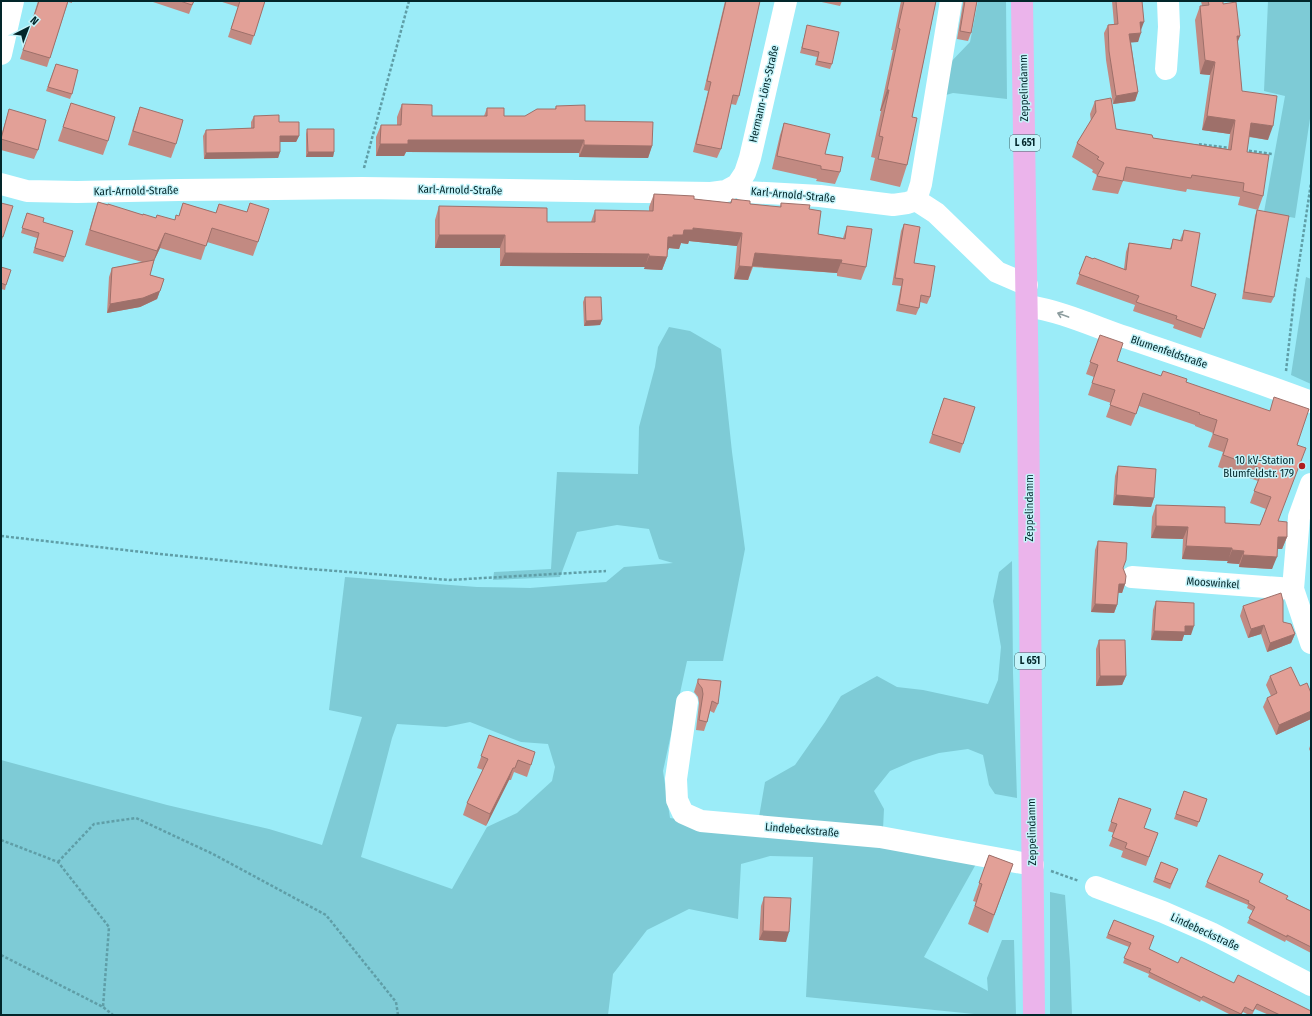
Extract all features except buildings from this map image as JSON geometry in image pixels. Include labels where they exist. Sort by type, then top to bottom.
[{"type":"main road","name":"Zeppelindamm","points":[[1022,1],[1027,285],[1034,1015]]},
{"type":"street","points":[[1,54],[13,1]]},
{"type":"street","name":"Hermann-Löns-Straße","points":[[737,186],[745,173],[750,158],[786,1]]},
{"type":"street","points":[[952,1],[922,178],[916,200],[936,213],[997,272],[1027,285]]},
{"type":"street","points":[[1166,69],[1169,27],[1168,1]]},
{"type":"street","name":"Karl-Arnold-Straße","points":[[1,184],[27,191],[77,192],[362,188],[711,193],[726,191],[737,186],[747,192],[820,196],[893,205],[916,200]]},
{"type":"street","name":"Blumenfeldstraße","points":[[1027,306],[1044,308],[1311,402]]},
{"type":"street","points":[[1311,484],[1300,517],[1293,589],[1311,643]]},
{"type":"street","name":"Mooswinkel","points":[[1132,577],[1293,589]]},
{"type":"street","name":"Lindebeckstraße","points":[[687,702],[676,779],[676,800],[683,813],[701,820],[880,837],[1033,865]]},
{"type":"street","name":"Lindebeckstraße","points":[[1096,887],[1164,912],[1211,933],[1311,985]]},
{"type":"path","points":[[362,188],[364,167],[409,1]]},
{"type":"path","points":[[1189,146],[1196,147],[1197,144],[1234,149]]},
{"type":"path","points":[[1242,150],[1272,154]]},
{"type":"path","points":[[1284,392],[1295,290],[1311,183]]},
{"type":"path","points":[[1,536],[298,568],[449,580],[606,571]]},
{"type":"path","points":[[58,862],[94,824],[136,818],[214,854],[326,916],[396,1002],[398,1015]]},
{"type":"path","points":[[1,840],[58,862],[109,927],[103,1007]]},
{"type":"path","points":[[1033,865],[1096,887]]},
{"type":"path","points":[[1,955],[103,1007],[113,1015]]},
{"type":"shaded area","points":[[978,1],[1006,1],[1007,99],[953,93],[939,97],[946,67],[970,42]]},
{"type":"shaded area","points":[[1268,1],[1311,1],[1311,112],[1295,218],[1264,212],[1285,96],[1264,91]]},
{"type":"shaded area","points":[[1306,277],[1311,279],[1311,384],[1291,375]]},
{"type":"shaded area","points":[[669,327],[690,331],[721,349],[732,452],[745,549],[723,661],[687,661],[663,771],[670,818],[742,829],[759,817],[765,782],[795,765],[841,696],[877,676],[897,687],[923,690],[988,704],[998,680],[1001,647],[993,601],[999,572],[1012,561],[1013,673],[1017,798],[995,794],[989,785],[983,755],[968,749],[939,753],[913,761],[890,771],[874,791],[884,809],[883,829],[976,864],[924,957],[988,991],[987,978],[1002,940],[1014,940],[1016,1015],[984,1015],[806,997],[813,857],[770,856],[741,864],[738,919],[689,909],[647,930],[613,974],[608,1015],[1,1015],[1,760],[167,805],[269,829],[322,845],[362,717],[329,710],[345,577],[477,587],[530,588],[606,582],[624,567],[673,563],[659,559],[649,529],[617,525],[577,532],[560,577],[493,580],[494,572],[551,569],[557,472],[638,474],[639,427],[655,367],[658,347]],"holes":[[[470,722],[521,742],[548,744],[555,767],[552,781],[517,813],[487,827],[452,889],[361,857],[397,724],[446,727]]]},
{"type":"shaded area","points":[[1050,892],[1065,895],[1072,1015],[1050,1015]]},
{"type":"place","name":"10 kV-Station Blumfeldstr. 179","points":[[1302,466]]}]
